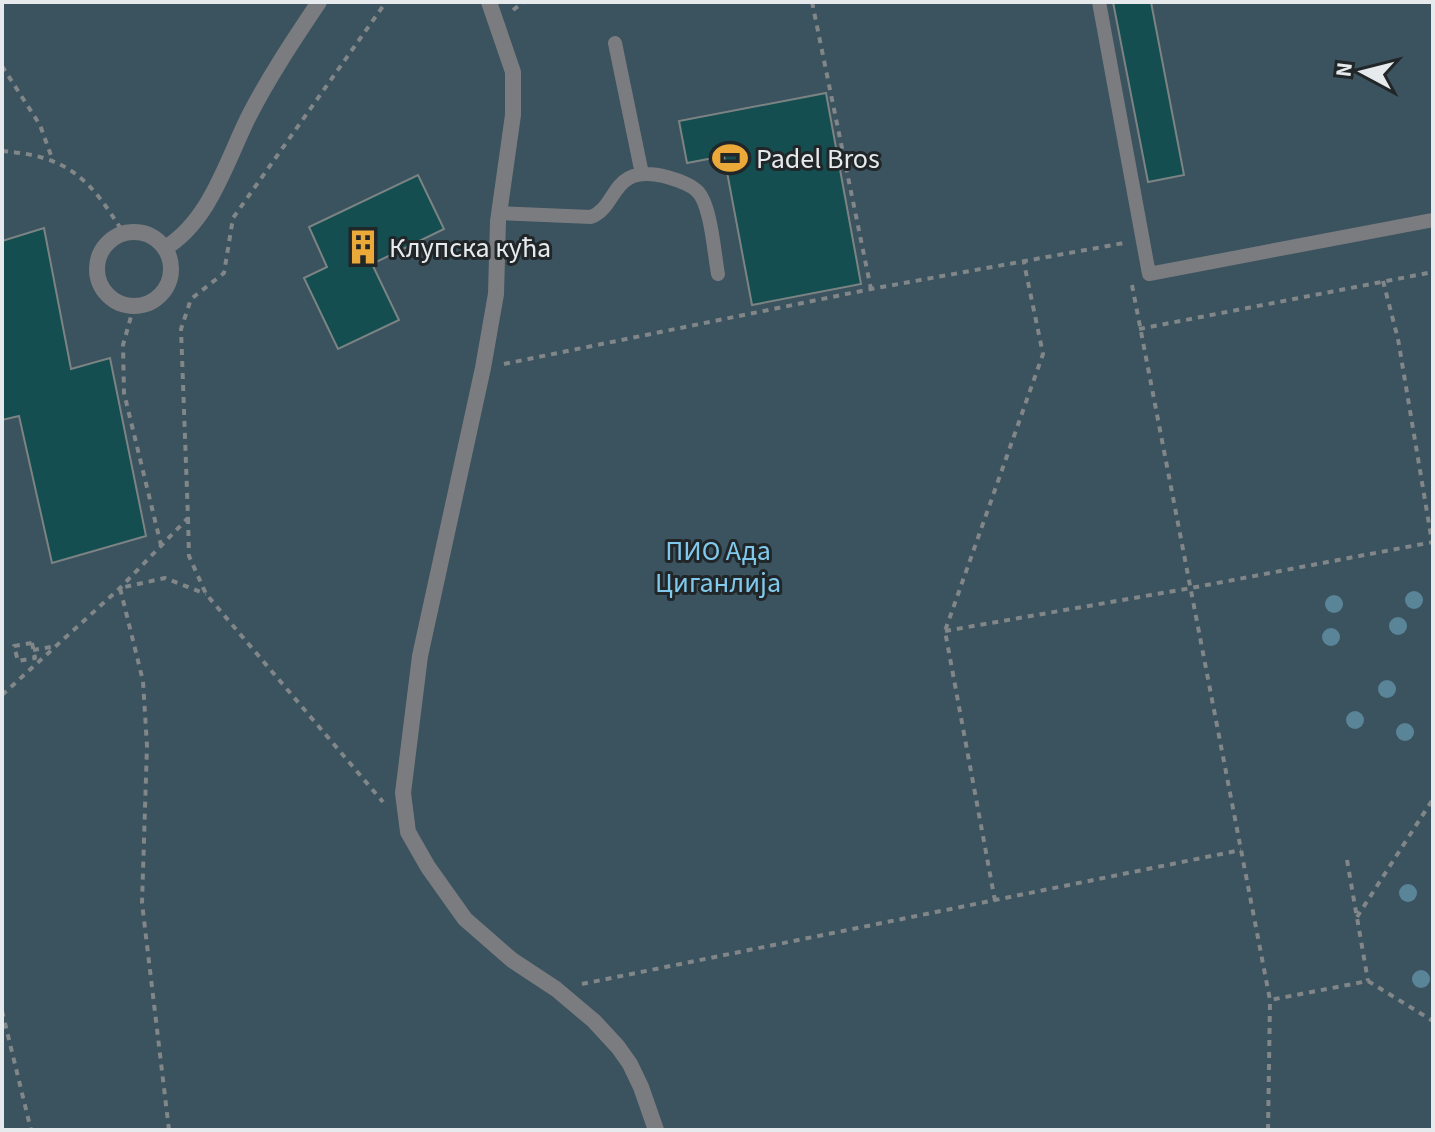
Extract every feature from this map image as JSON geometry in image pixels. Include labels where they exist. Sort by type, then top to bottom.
[{"type":"street","points":[[165,248],[188,230],[209,199],[251,112],[319,2]]},
{"type":"street","points":[[489,2],[513,72],[513,115],[499,213],[496,294],[483,368],[420,656],[403,793],[408,832],[428,867],[465,919],[512,960],[556,989],[594,1021],[618,1047],[636,1075],[656,1130]]},
{"type":"street","points":[[124,234],[146,234],[165,248],[171,270],[163,291],[145,304],[122,304],[104,290],[97,268],[105,247],[113,238],[124,234]]},
{"type":"lane","points":[[1099,2],[1149,274],[1433,220]]},
{"type":"lane","points":[[615,43],[642,174]]},
{"type":"lane","points":[[499,213],[591,217],[601,214],[629,178],[642,174],[662,176],[686,183],[698,191],[705,203],[718,274]]},
{"type":"path","points":[[386,2],[233,218],[224,273],[191,299],[181,329],[189,556],[206,594],[408,832]]},
{"type":"path","points":[[812,2],[871,289]]},
{"type":"path","points":[[2,66],[40,125],[53,161]]},
{"type":"path","points":[[2,151],[20,152],[76,171],[109,209],[124,234]]},
{"type":"path","points":[[483,368],[871,289],[1142,240]]},
{"type":"path","points":[[995,901],[945,631],[1043,354],[1024,263]]},
{"type":"path","points":[[1129,272],[1270,1000],[1268,1130]]},
{"type":"path","points":[[1139,329],[1433,272]]},
{"type":"path","points":[[945,631],[1433,543],[1398,339],[1383,281]]},
{"type":"path","points":[[134,306],[123,345],[121,369],[161,546]]},
{"type":"path","points":[[2,695],[120,588],[188,518]]},
{"type":"path","points":[[120,588],[165,578],[206,594]]},
{"type":"path","points":[[120,588],[143,681],[147,746],[142,903],[169,1130]]},
{"type":"path","points":[[32,643],[35,658],[24,660],[18,661],[14,646],[32,643]]},
{"type":"path","points":[[33,650],[52,647]]},
{"type":"path","points":[[24,660],[26,672]]},
{"type":"path","points":[[1357,917],[1433,799]]},
{"type":"path","points":[[556,989],[1241,850]]},
{"type":"path","points":[[1347,860],[1368,981]]},
{"type":"path","points":[[1270,1000],[1368,981],[1433,1021]]},
{"type":"path","points":[[2,1011],[31,1130]]},
{"type":"green space","name":"ПИО Ада Циганлија","points":[[2,2],[1433,2],[1433,1130],[2,1130]]},
{"type":"building","points":[[1113,2],[1151,2],[1184,175],[1148,182]]},
{"type":"building","points":[[826,93],[861,284],[752,305],[724,156],[687,163],[679,121]]},
{"type":"building","name":"Клупска кућа","points":[[418,175],[444,229],[372,264],[399,320],[338,349],[304,278],[327,267],[309,227]]},
{"type":"building","points":[[44,228],[71,369],[110,358],[146,536],[52,563],[19,416],[2,420],[2,241]]},
{"type":"place","name":"Padel Bros","points":[[730,158]]},
{"type":"place","name":"Клупска кућа","points":[[363,247]]}]
